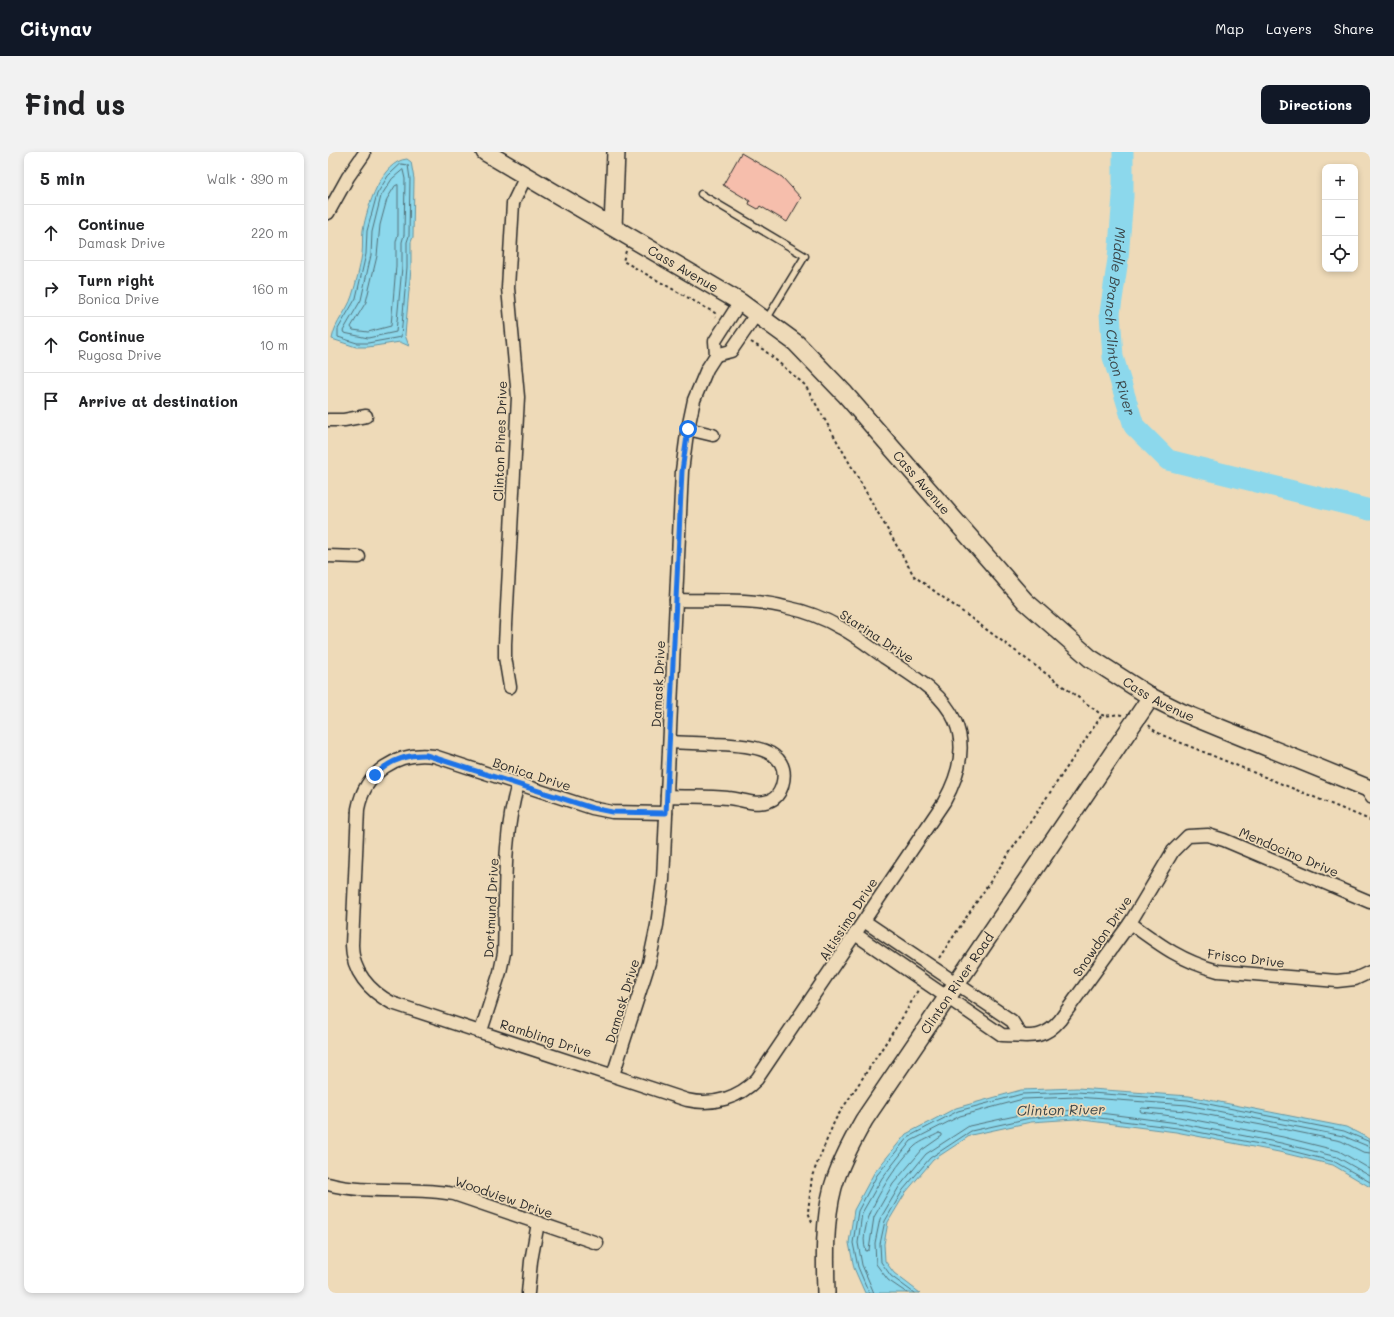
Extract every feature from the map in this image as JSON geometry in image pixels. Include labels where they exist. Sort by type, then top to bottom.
[{"type":"main road","name":"Cass Avenue","points":[[485,152],[740,302],[796,343],[825,372],[1026,601],[1090,658],[1151,697],[1206,723],[1364,786]]},
{"type":"main road","points":[[613,227],[616,152]]},
{"type":"main road","name":"Clinton River Road","points":[[826,1293],[826,1233],[833,1187],[840,1166],[864,1120],[1151,697]]},
{"type":"street","points":[[328,212],[350,173],[367,153]]},
{"type":"street","name":"Clinton Pines Drive","points":[[510,687],[505,657],[505,644],[518,386],[508,288],[512,203],[526,176]]},
{"type":"street","name":"Damask Drive","points":[[613,1075],[637,1002],[653,946],[663,880],[682,471],[688,429],[694,400],[700,382],[716,355],[715,341],[740,302]]},
{"type":"street","points":[[716,355],[731,351],[741,336],[761,316]]},
{"type":"street","points":[[328,420],[344,420],[366,416]]},
{"type":"street","points":[[688,429],[713,435]]},
{"type":"street","points":[[328,556],[360,557]]},
{"type":"street","name":"Starina Drive","points":[[676,600],[782,606],[808,613],[832,623],[850,633],[933,692],[953,716],[960,738]]},
{"type":"street","name":"Altissimo Drive","points":[[729,1098],[743,1091],[758,1079],[949,792],[960,764],[960,738]]},
{"type":"street","points":[[667,796],[728,798],[760,804],[776,798],[782,787],[784,777],[782,766],[777,757],[752,747],[670,742]]},
{"type":"street","name":"Bonica Drive","points":[[392,761],[410,756],[434,756],[602,810],[666,813]]},
{"type":"street","name":"Rambling Drive","points":[[392,761],[367,783],[357,814],[352,951],[363,978],[373,991],[392,1003],[694,1102],[713,1102],[729,1098]]},
{"type":"street","name":"Dortmund Drive","points":[[481,1031],[500,972],[504,954],[508,829],[511,806],[518,784]]},
{"type":"street","name":"Snowdon Drive","points":[[952,990],[1002,1035],[1039,1036],[1053,1029],[1130,923],[1173,851],[1182,840],[1196,835]]},
{"type":"street","name":"Mendocino Drive","points":[[1196,835],[1224,840],[1370,902]]},
{"type":"street","points":[[864,921],[933,967],[952,990]]},
{"type":"street","name":"Frisco Drive","points":[[1130,923],[1174,955],[1199,966],[1218,971],[1337,981],[1355,979],[1370,972]]},
{"type":"street","points":[[855,934],[924,981],[952,990],[1012,1021],[1021,1035]]},
{"type":"street","name":"Woodview Drive","points":[[328,1184],[360,1189],[433,1191],[454,1194],[597,1243]]},
{"type":"street","points":[[528,1293],[530,1261],[538,1223]]},
{"type":"lane","points":[[701,194],[805,256],[761,316]]},
{"type":"lane","points":[[1364,786],[1370,800]]},
{"type":"path","points":[[630,236],[623,261],[715,313],[717,321],[725,326]]},
{"type":"path","points":[[741,336],[764,350],[805,384],[914,576],[1102,715],[1108,716],[1118,714]]},
{"type":"path","points":[[933,967],[1102,715]]},
{"type":"path","points":[[1149,725],[1152,729],[1162,735],[1370,820]]},
{"type":"path","points":[[812,1176],[835,1120],[904,1015],[924,981]]},
{"type":"water","points":[[407,159],[411,162],[414,179],[413,237],[411,242],[411,268],[405,335],[409,346],[400,342],[368,347],[356,347],[332,339],[336,327],[350,302],[355,286],[362,254],[363,230],[372,198],[383,177],[390,168],[398,162]]},
{"type":"water","name":"Clinton River","points":[[1077,1088],[1189,1096],[1346,1127],[1370,1139],[1370,1187],[1333,1165],[1279,1152],[1176,1132],[1075,1119],[1031,1122],[971,1135],[933,1160],[906,1192],[888,1222],[884,1244],[885,1261],[894,1273],[920,1293],[865,1293],[854,1268],[849,1243],[854,1210],[874,1173],[906,1134],[956,1108],[1021,1090]]},
{"type":"building","points":[[741,153],[782,177],[801,198],[787,222],[760,206],[758,209],[749,204],[750,201],[723,185]]},
{"type":"waterway","name":"Middle Branch Clinton River","points":[[1123,152],[1123,196],[1118,259],[1110,313],[1113,357],[1134,426],[1168,460],[1370,510]]},
{"type":"route","points":[[375,775],[387,764],[399,758],[416,755],[434,756],[592,808],[612,812],[666,813],[682,471],[688,429]]}]
